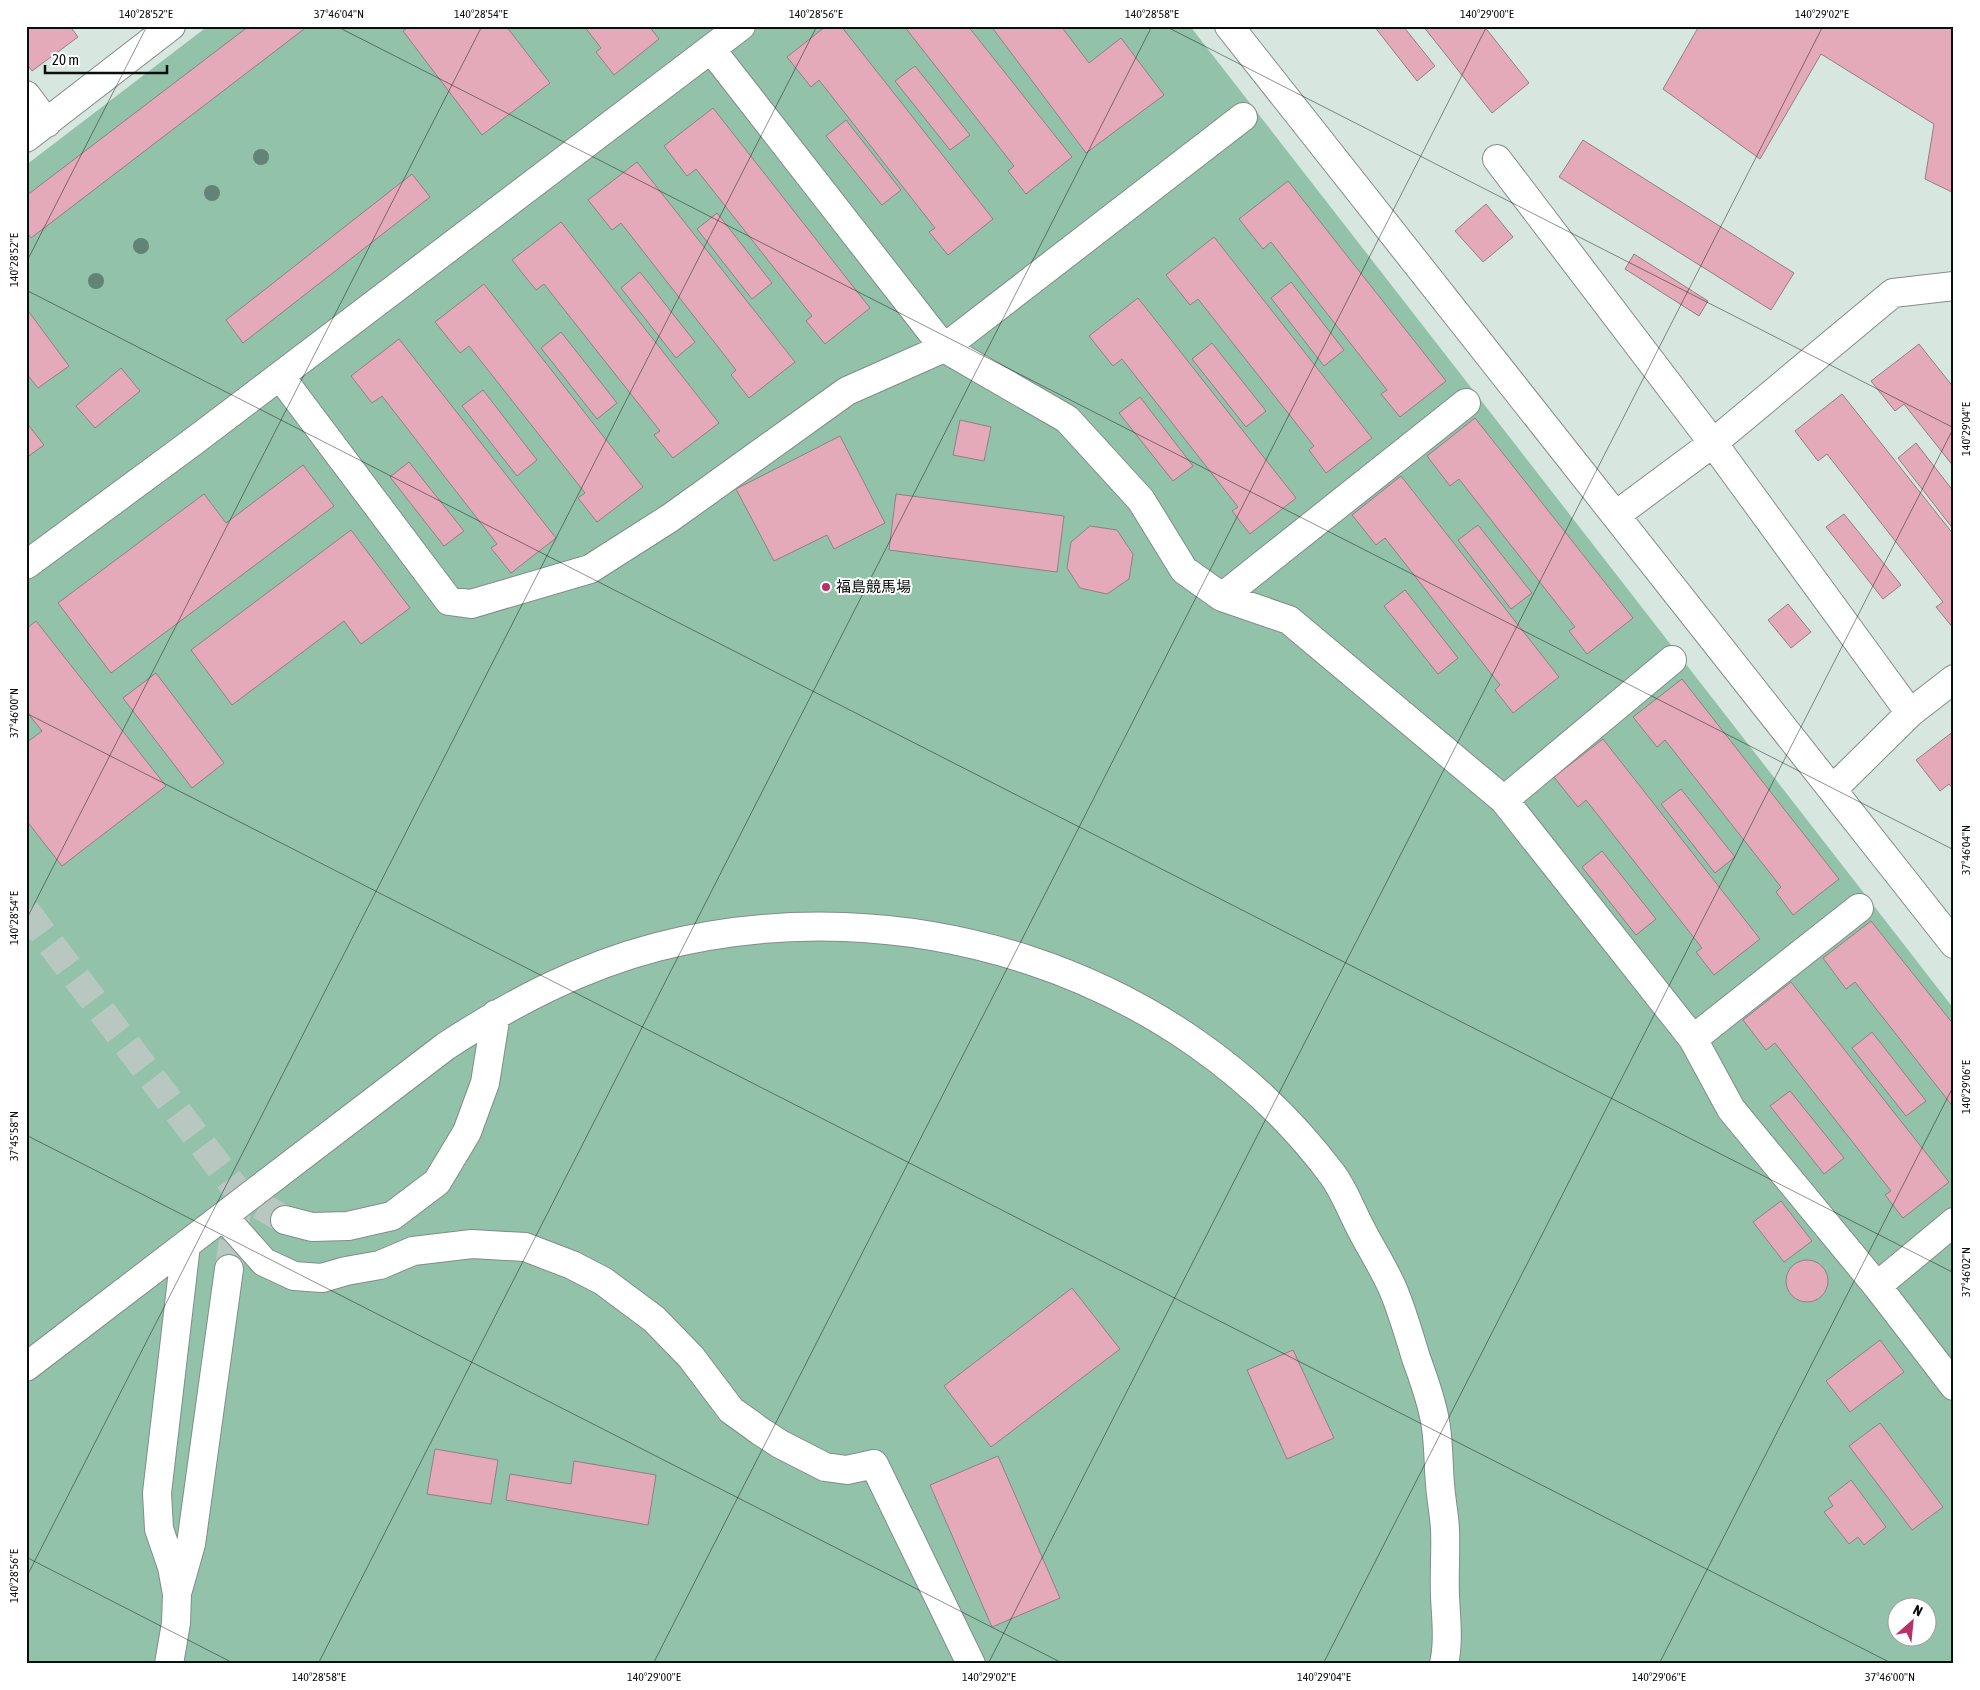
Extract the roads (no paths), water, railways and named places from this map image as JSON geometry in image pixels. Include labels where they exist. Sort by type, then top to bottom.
[{"type":"street","points":[[26,95],[37,130],[171,26]]},
{"type":"street","points":[[26,565],[280,376],[741,26]]},
{"type":"street","points":[[1244,33],[1616,515],[1954,944]]},
{"type":"street","points":[[711,49],[944,348],[1067,420],[1141,500],[1184,570],[1222,597],[1289,620],[1504,800],[1693,1039],[1731,1109],[1877,1286],[1954,1386]]},
{"type":"street","points":[[280,376],[450,600],[471,604],[590,569],[670,518],[846,391],[944,348],[1243,117]]},
{"type":"street","points":[[1497,159],[1713,443],[1910,713]]},
{"type":"street","points":[[1616,515],[1713,443],[1893,293],[1954,286]]},
{"type":"street","points":[[1222,597],[1466,403]]},
{"type":"street","points":[[1504,800],[1672,660]]},
{"type":"street","points":[[1833,789],[1910,713],[1954,680]]},
{"type":"street","points":[[1693,1039],[1859,908]]},
{"type":"street","points":[[26,1367],[446,1046],[496,1014],[556,983],[601,965],[656,948],[713,936],[771,928],[829,926],[887,929],[945,937],[1002,951],[1057,969],[1110,993],[1161,1021],[1210,1053],[1255,1090],[1296,1130],[1335,1178],[1392,1288],[1435,1419],[1445,1530],[1445,1593],[1448,1646],[1444,1664]]},
{"type":"street","points":[[284,1220],[312,1227],[348,1226],[392,1216],[437,1182],[467,1132],[485,1083],[496,1014]]},
{"type":"street","points":[[224,1217],[264,1262],[294,1276],[322,1278],[380,1264],[413,1252],[439,1247],[487,1244],[525,1247],[572,1265],[603,1280],[654,1319],[674,1338],[691,1357],[730,1410],[760,1431],[825,1467],[847,1470],[874,1464],[971,1664]]},
{"type":"street","points":[[1877,1286],[1954,1222]]},
{"type":"street","points":[[169,1664],[176,1623],[177,1594],[172,1567],[159,1529],[157,1494],[186,1245]]},
{"type":"street","points":[[177,1594],[191,1544],[229,1269]]},
{"type":"tunnel","points":[[26,911],[239,1193],[285,1220]]},
{"type":"tunnel","points":[[229,1269],[237,1211]]},
{"type":"place","name":"福島競馬場","points":[[826,587]]}]
